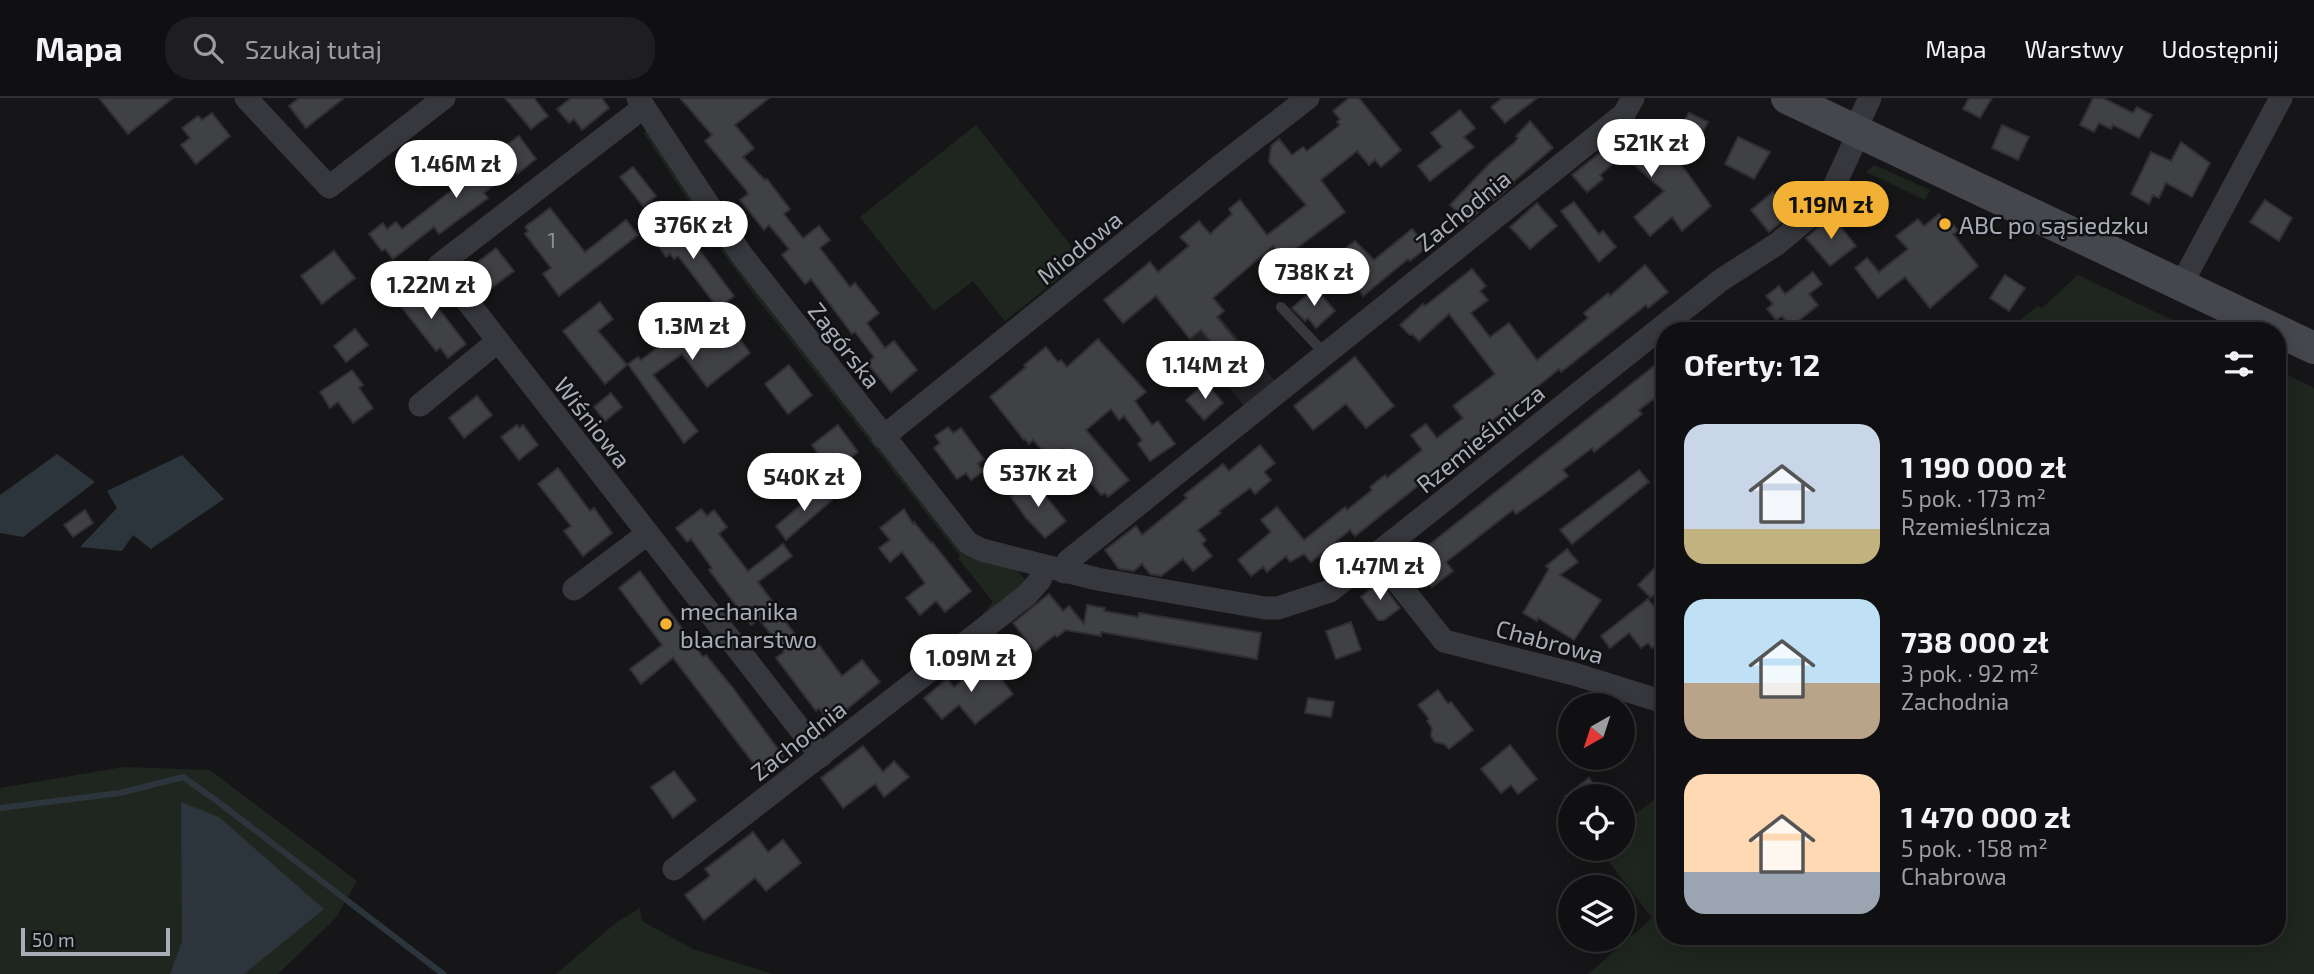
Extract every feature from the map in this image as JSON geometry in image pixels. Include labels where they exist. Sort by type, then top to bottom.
[{"type":"main road","points":[[1787,98],[2259,322]]},
{"type":"main road","points":[[2286,335],[2314,348]]},
{"type":"street","points":[[246,98],[329,187],[444,98]]},
{"type":"street","name":"Miodowa","points":[[883,437],[1308,98]]},
{"type":"street","name":"Zachodnia","points":[[674,869],[1027,595],[1040,580],[1068,561],[1326,355],[1624,114],[1633,98]]},
{"type":"street","name":"Rzemieślnicza","points":[[1668,322],[1721,280],[1777,244],[1827,202],[1870,98]]},
{"type":"street","points":[[2181,285],[2281,98]]},
{"type":"street","name":"Zagórska","points":[[641,102],[741,254],[968,543],[982,550],[1054,569]]},
{"type":"street","name":"Wiśniowa","points":[[641,102],[439,265],[821,757]]},
{"type":"street","name":"Rzemieślnicza","points":[[1054,569],[1158,590],[1278,608],[1330,591],[1656,331]]},
{"type":"street","points":[[420,405],[498,341]]},
{"type":"street","points":[[574,589],[647,534]]},
{"type":"street","name":"Chabrowa","points":[[1377,556],[1444,641],[1574,674],[1656,700]]},
{"type":"lane","points":[[1281,307],[1326,355]]},
{"type":"shaded area","points":[[976,125],[1082,260],[1005,321],[973,281],[934,311],[860,217]]},
{"type":"shaded area","points":[[648,127],[934,515],[1016,569],[1024,578],[1026,583],[975,623],[993,602],[718,246],[644,133]]},
{"type":"shaded area","points":[[1874,165],[1930,190],[1925,200],[1866,172]]},
{"type":"shaded area","points":[[1185,267],[1224,311],[1219,316],[1276,382],[1245,407],[1151,293]]},
{"type":"shaded area","points":[[2078,275],[2176,322],[2018,322],[2038,306],[2042,308]]},
{"type":"shaded area","points":[[2286,374],[2314,388],[2314,974],[1588,974],[1613,952],[1635,952],[1635,933],[1652,918],[1635,896],[1635,875],[1619,875],[1608,861],[1635,861],[1635,814],[1656,799],[1656,945],[2286,945]]},
{"type":"shaded area","points":[[57,454],[95,482],[23,537],[0,533],[0,495]]},
{"type":"shaded area","points":[[182,455],[224,499],[151,549],[133,535],[122,551],[80,547],[117,508],[107,491]]},
{"type":"shaded area","points":[[123,767],[210,770],[357,881],[336,918],[278,974],[0,974],[0,788]]},
{"type":"shaded area","points":[[181,802],[219,817],[324,909],[244,974],[170,974],[182,941]]},
{"type":"shaded area","points":[[640,908],[642,921],[693,949],[773,974],[556,974],[617,922]]},
{"type":"building","points":[[99,98],[173,98],[128,134]]},
{"type":"building","points":[[299,98],[344,98],[306,128],[289,106]]},
{"type":"building","points":[[505,98],[534,98],[548,116],[531,129]]},
{"type":"building","points":[[571,98],[602,98],[609,108],[582,130],[574,119],[569,123],[557,109]]},
{"type":"building","points":[[680,98],[769,98],[735,125],[754,148],[743,157],[767,179],[790,209],[784,214],[803,238],[819,226],[830,240],[820,248],[850,287],[855,283],[879,313],[867,323],[885,348],[894,341],[917,370],[891,392],[867,363],[874,357],[855,332],[852,334],[811,279],[805,284],[782,255],[789,249],[769,225],[764,230],[740,200],[748,194],[746,190],[705,141],[712,135]]},
{"type":"building","points":[[1349,98],[1359,98],[1401,150],[1381,167],[1375,160],[1369,165],[1357,151],[1321,180],[1345,212],[1282,259],[1273,246],[1213,298],[1224,311],[1217,317],[1265,370],[1249,383],[1201,330],[1190,339],[1156,296],[1123,323],[1104,300],[1150,262],[1158,272],[1189,246],[1180,237],[1199,221],[1210,234],[1232,214],[1229,209],[1240,200],[1267,235],[1306,205],[1269,162],[1271,146],[1279,139],[1292,155],[1303,147],[1307,151],[1340,125],[1337,122],[1340,119],[1333,111]]},
{"type":"building","points":[[1502,98],[1537,98],[1505,123],[1491,107]]},
{"type":"building","points":[[1969,98],[1992,98],[1980,118],[1963,109]]},
{"type":"building","points":[[2093,98],[2103,98],[2133,113],[2137,107],[2152,115],[2139,138],[2113,125],[2111,129],[2099,123],[2094,132],[2080,125]]},
{"type":"building","points":[[1460,110],[1475,128],[1464,137],[1474,147],[1430,181],[1418,166],[1442,147],[1431,133]]},
{"type":"building","points":[[212,113],[230,136],[196,164],[181,145],[190,138],[182,128],[198,116],[202,120]]},
{"type":"building","points":[[1689,113],[1708,122],[1697,143],[1682,125]]},
{"type":"building","points":[[1642,120],[1686,171],[1711,206],[1682,231],[1672,217],[1650,236],[1634,217],[1664,191],[1623,155],[1600,175],[1603,179],[1587,192],[1572,175]]},
{"type":"building","points":[[1530,121],[1553,148],[1501,195],[1493,201],[1491,199],[1468,222],[1450,205],[1489,164],[1515,142],[1518,138],[1516,136]]},
{"type":"building","points":[[2002,125],[2029,137],[2018,160],[1992,148]]},
{"type":"building","points":[[519,136],[536,159],[517,174],[514,170],[484,193],[488,198],[439,234],[434,227],[393,259],[385,249],[382,251],[369,234],[383,223],[387,229],[396,222],[402,229]]},
{"type":"building","points":[[1738,137],[1770,152],[1754,179],[1725,164]]},
{"type":"building","points":[[2181,142],[2210,163],[2192,197],[2166,183],[2159,198],[2153,195],[2149,204],[2131,194],[2151,152],[2171,161]]},
{"type":"building","points":[[633,167],[656,196],[643,206],[620,177]]},
{"type":"building","points":[[1773,192],[1791,214],[1769,232],[1751,210]]},
{"type":"building","points":[[2265,200],[2292,218],[2279,241],[2250,222]]},
{"type":"building","points":[[1574,202],[1599,234],[1603,231],[1616,247],[1599,262],[1561,211]]},
{"type":"building","points":[[1537,203],[1557,226],[1530,249],[1510,227]]},
{"type":"building","points":[[550,208],[585,252],[626,220],[638,235],[559,296],[543,274],[551,268],[525,234],[528,231],[525,227]]},
{"type":"building","points":[[1939,214],[1944,220],[1947,217],[1958,231],[1953,234],[1978,266],[1930,308],[1905,277],[1878,298],[1855,268],[1867,258],[1879,272],[1908,249],[1896,236],[1918,219],[1924,226]]},
{"type":"building","points":[[1832,216],[1856,246],[1830,266],[1806,238]]},
{"type":"building","points":[[679,219],[734,296],[718,308],[678,256],[674,259],[670,254],[666,257],[653,238]]},
{"type":"building","points":[[1412,229],[1427,247],[1363,296],[1335,257],[1355,241],[1374,260]]},
{"type":"building","points":[[496,248],[514,271],[490,289],[473,266]]},
{"type":"building","points":[[334,251],[355,278],[322,304],[301,276]]},
{"type":"building","points":[[1645,265],[1668,292],[1648,308],[1646,305],[1561,372],[1559,369],[1518,406],[1516,402],[1489,423],[1493,427],[1478,438],[1476,435],[1451,454],[1453,458],[1355,536],[1350,530],[1311,562],[1304,554],[1290,562],[1286,556],[1267,572],[1263,567],[1251,576],[1238,560],[1271,532],[1261,520],[1277,507],[1304,540],[1345,507],[1347,510],[1372,490],[1370,487],[1385,475],[1387,478],[1422,450],[1411,435],[1426,424],[1437,438],[1463,418],[1453,406],[1495,374],[1449,314],[1419,341],[1410,335],[1400,325],[1423,304],[1425,306],[1472,269],[1486,286],[1480,291],[1488,300],[1471,313],[1490,337],[1509,323],[1537,360],[1588,318],[1584,313],[1608,293],[1610,296]]},
{"type":"building","points":[[1813,272],[1822,284],[1809,294],[1818,305],[1797,322],[1787,322],[1782,316],[1776,320],[1767,309],[1773,304],[1766,296],[1779,286],[1785,294]]},
{"type":"building","points":[[2005,275],[2025,288],[2009,311],[1990,298]]},
{"type":"building","points":[[419,283],[466,344],[448,358],[440,348],[436,351],[396,300]]},
{"type":"building","points":[[1315,288],[1335,311],[1316,328],[1308,318],[1305,321],[1292,308]]},
{"type":"building","points":[[600,302],[613,319],[598,331],[627,365],[605,384],[563,331]]},
{"type":"building","points":[[715,305],[750,353],[707,387],[682,354],[653,375],[698,431],[684,443],[628,364],[638,357],[641,360]]},
{"type":"building","points":[[355,329],[368,345],[346,362],[334,346]]},
{"type":"building","points":[[1098,339],[1146,392],[1135,401],[1152,425],[1158,421],[1175,444],[1150,461],[1138,444],[1142,440],[1124,416],[1119,420],[1111,409],[1086,430],[1129,480],[1108,497],[1105,493],[1101,495],[1063,449],[1051,460],[1033,440],[1029,444],[1024,440],[990,397],[1046,347],[1058,362],[1061,360],[1067,367]]},
{"type":"building","points":[[1355,357],[1394,406],[1366,428],[1346,404],[1313,430],[1294,406]]},
{"type":"building","points":[[1656,364],[1656,397],[1639,410],[1642,414],[1594,452],[1592,448],[1563,470],[1568,476],[1543,495],[1516,514],[1513,510],[1446,562],[1453,571],[1432,587],[1410,560]]},
{"type":"building","points":[[789,365],[812,395],[788,414],[765,384]]},
{"type":"building","points":[[352,370],[363,385],[359,388],[373,408],[353,423],[338,402],[330,408],[320,392]]},
{"type":"building","points":[[1206,383],[1223,403],[1204,420],[1186,400]]},
{"type":"building","points":[[611,393],[622,407],[605,421],[594,407]]},
{"type":"building","points":[[477,396],[492,415],[464,438],[449,418]]},
{"type":"building","points":[[517,425],[519,428],[523,425],[538,445],[519,460],[501,437]]},
{"type":"building","points":[[838,425],[858,452],[826,476],[811,456],[817,452],[812,445]]},
{"type":"building","points":[[948,427],[953,433],[961,428],[984,459],[978,464],[983,471],[971,480],[966,473],[957,479],[934,448],[940,443],[935,436]]},
{"type":"building","points":[[1260,445],[1275,463],[1264,472],[1271,480],[1255,494],[1250,488],[1198,530],[1206,540],[1202,544],[1212,556],[1193,571],[1183,559],[1161,576],[1150,574],[1142,564],[1134,571],[1119,569],[1105,550],[1136,526],[1142,535],[1187,498],[1184,495],[1223,464],[1229,471]]},
{"type":"building","points":[[558,468],[590,511],[594,508],[612,533],[583,556],[564,531],[571,526],[538,484]]},
{"type":"building","points":[[1639,470],[1649,482],[1572,544],[1560,530]]},
{"type":"building","points":[[1032,480],[1066,521],[1045,538],[1011,497]]},
{"type":"building","points":[[822,487],[832,500],[786,540],[776,526]]},
{"type":"building","points":[[701,509],[707,516],[714,510],[727,527],[719,534],[748,571],[783,544],[792,556],[758,582],[782,617],[803,645],[813,637],[842,676],[862,660],[880,682],[830,723],[819,708],[816,711],[776,658],[784,652],[759,619],[751,625],[709,570],[712,568],[691,539],[687,542],[676,528]]},
{"type":"building","points":[[904,509],[913,524],[914,522],[932,542],[971,591],[945,612],[936,601],[920,615],[906,598],[925,583],[902,552],[890,562],[879,548],[890,540],[880,528]]},
{"type":"building","points":[[85,510],[93,523],[73,537],[64,525]]},
{"type":"building","points":[[1567,549],[1578,562],[1560,575],[1601,600],[1574,640],[1538,618],[1537,621],[1523,613],[1549,569],[1546,566]]},
{"type":"building","points":[[1656,566],[1656,593],[1651,598],[1638,585]]},
{"type":"building","points":[[640,571],[703,657],[706,655],[733,688],[783,756],[760,772],[673,658],[641,684],[630,669],[662,645],[619,588]]},
{"type":"building","points":[[1380,582],[1400,608],[1384,620],[1378,620],[1361,597]]},
{"type":"building","points":[[1049,594],[1063,611],[1069,606],[1084,624],[1087,605],[1138,617],[1139,613],[1261,633],[1257,659],[1101,632],[1101,636],[1066,630],[1035,651],[1013,623]]},
{"type":"building","points":[[1648,599],[1656,609],[1656,645],[1652,648],[1648,643],[1641,648],[1629,633],[1610,648],[1601,636]]},
{"type":"building","points":[[1351,622],[1361,650],[1336,659],[1326,631]]},
{"type":"building","points":[[987,660],[1013,694],[975,724],[959,705],[942,719],[924,698],[947,679],[954,687]]},
{"type":"building","points":[[1438,690],[1473,730],[1449,749],[1444,744],[1435,742],[1431,736],[1432,728],[1427,721],[1429,719],[1418,705]]},
{"type":"building","points":[[1308,698],[1334,702],[1331,717],[1305,713]]},
{"type":"building","points":[[1510,745],[1537,779],[1518,794],[1511,785],[1501,793],[1481,769]]},
{"type":"building","points":[[863,746],[883,772],[894,761],[909,777],[884,797],[875,784],[843,808],[821,778]]},
{"type":"building","points":[[674,771],[696,800],[673,818],[651,787]]},
{"type":"building","points":[[1589,778],[1594,784],[1581,784]]},
{"type":"building","points":[[753,832],[768,852],[783,840],[801,863],[766,891],[755,878],[704,920],[685,895],[710,876],[705,869]]},
{"type":"waterway","points":[[0,808],[120,793],[183,777],[443,974]]},
{"type":"place","name":"ABC po sąsiedzku","points":[[1945,224]]},
{"type":"place","name":"mechanika blacharstwo","points":[[666,624]]}]
